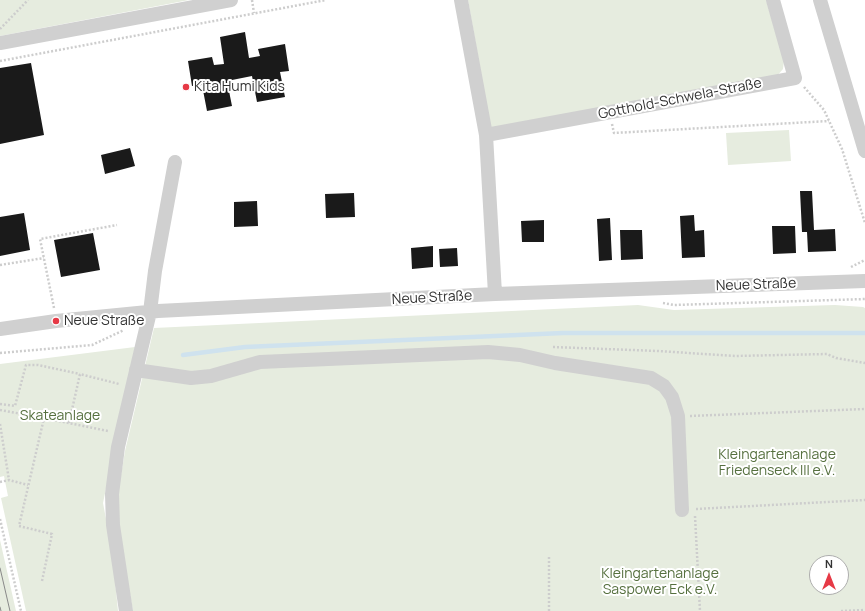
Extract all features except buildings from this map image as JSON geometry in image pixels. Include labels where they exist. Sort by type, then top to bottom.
[{"type":"street","points":[[0,43],[231,0]]},
{"type":"street","points":[[461,0],[486,135],[495,294]]},
{"type":"street","points":[[773,0],[795,78]]},
{"type":"street","points":[[820,0],[865,151]]},
{"type":"street","name":"Gotthold-Schwela-Straße","points":[[486,135],[795,78]]},
{"type":"street","points":[[126,611],[113,524],[112,494],[118,447],[148,319],[155,271],[175,162]]},
{"type":"street","name":"Neue Straße","points":[[0,329],[56,321],[148,319],[495,294],[865,281]]},
{"type":"street","points":[[136,370],[191,378],[211,376],[260,362],[488,352],[520,354],[555,363],[651,378],[664,386],[672,397],[678,416],[689,510]]},
{"type":"path","points":[[0,29],[28,0]]},
{"type":"path","points":[[252,0],[254,14]]},
{"type":"path","points":[[0,61],[326,0]]},
{"type":"path","points":[[795,78],[824,110],[842,149],[865,223]]},
{"type":"path","points":[[610,112],[614,133],[829,121]]},
{"type":"path","points":[[54,309],[40,239],[117,225]]},
{"type":"path","points":[[0,266],[44,258]]},
{"type":"path","points":[[660,303],[674,305],[865,299]]},
{"type":"path","points":[[0,353],[92,345],[148,319]]},
{"type":"path","points":[[546,348],[658,351],[735,356],[827,354],[836,358],[865,363]]},
{"type":"path","points":[[0,404],[15,406],[26,365],[38,365],[119,383],[117,390]]},
{"type":"path","points":[[69,423],[80,374]]},
{"type":"path","points":[[686,417],[865,409]]},
{"type":"path","points":[[0,410],[107,432],[109,425]]},
{"type":"path","points":[[19,526],[44,418]]},
{"type":"path","points":[[0,424],[9,480]]},
{"type":"path","points":[[0,482],[9,480],[28,485]]},
{"type":"path","points":[[700,611],[689,510],[865,500]]},
{"type":"path","points":[[0,519],[20,611]]},
{"type":"path","points":[[14,526],[52,534],[42,581]]},
{"type":"path","points":[[549,558],[549,611]]},
{"type":"path","points":[[841,611],[865,610]]},
{"type":"green space","points":[[0,0],[189,0],[0,36]]},
{"type":"green space","points":[[468,0],[766,0],[784,61],[783,69],[776,77],[491,129]]},
{"type":"green space","points":[[789,130],[791,161],[728,165],[726,133]]},
{"type":"green space","points":[[638,305],[674,310],[835,305],[863,307],[865,308],[865,611],[133,611],[119,532],[118,493],[125,451],[154,328]]},
{"type":"green space","name":"Skateanlage","points":[[135,347],[103,503],[112,551],[118,611],[26,611],[1,498],[8,496],[4,476],[0,477],[0,364]]},
{"type":"green space","points":[[0,540],[16,611],[0,611]]},
{"type":"waterway","points":[[183,355],[245,347],[563,333],[865,333]]},
{"type":"tram line","points":[[0,568],[10,611]]},
{"type":"tram line","points":[[0,607],[1,611]]},
{"type":"place","name":"Kita Humi Kids","points":[[186,87]]},
{"type":"place","name":"Neue Straße","points":[[56,321]]},
{"type":"park label","name":"Kleingartenanlage Friedenseck III e.V.","points":[[777,464]]},
{"type":"park label","name":"Kleingartenanlage Saspower Eck e.V.","points":[[660,582]]}]
